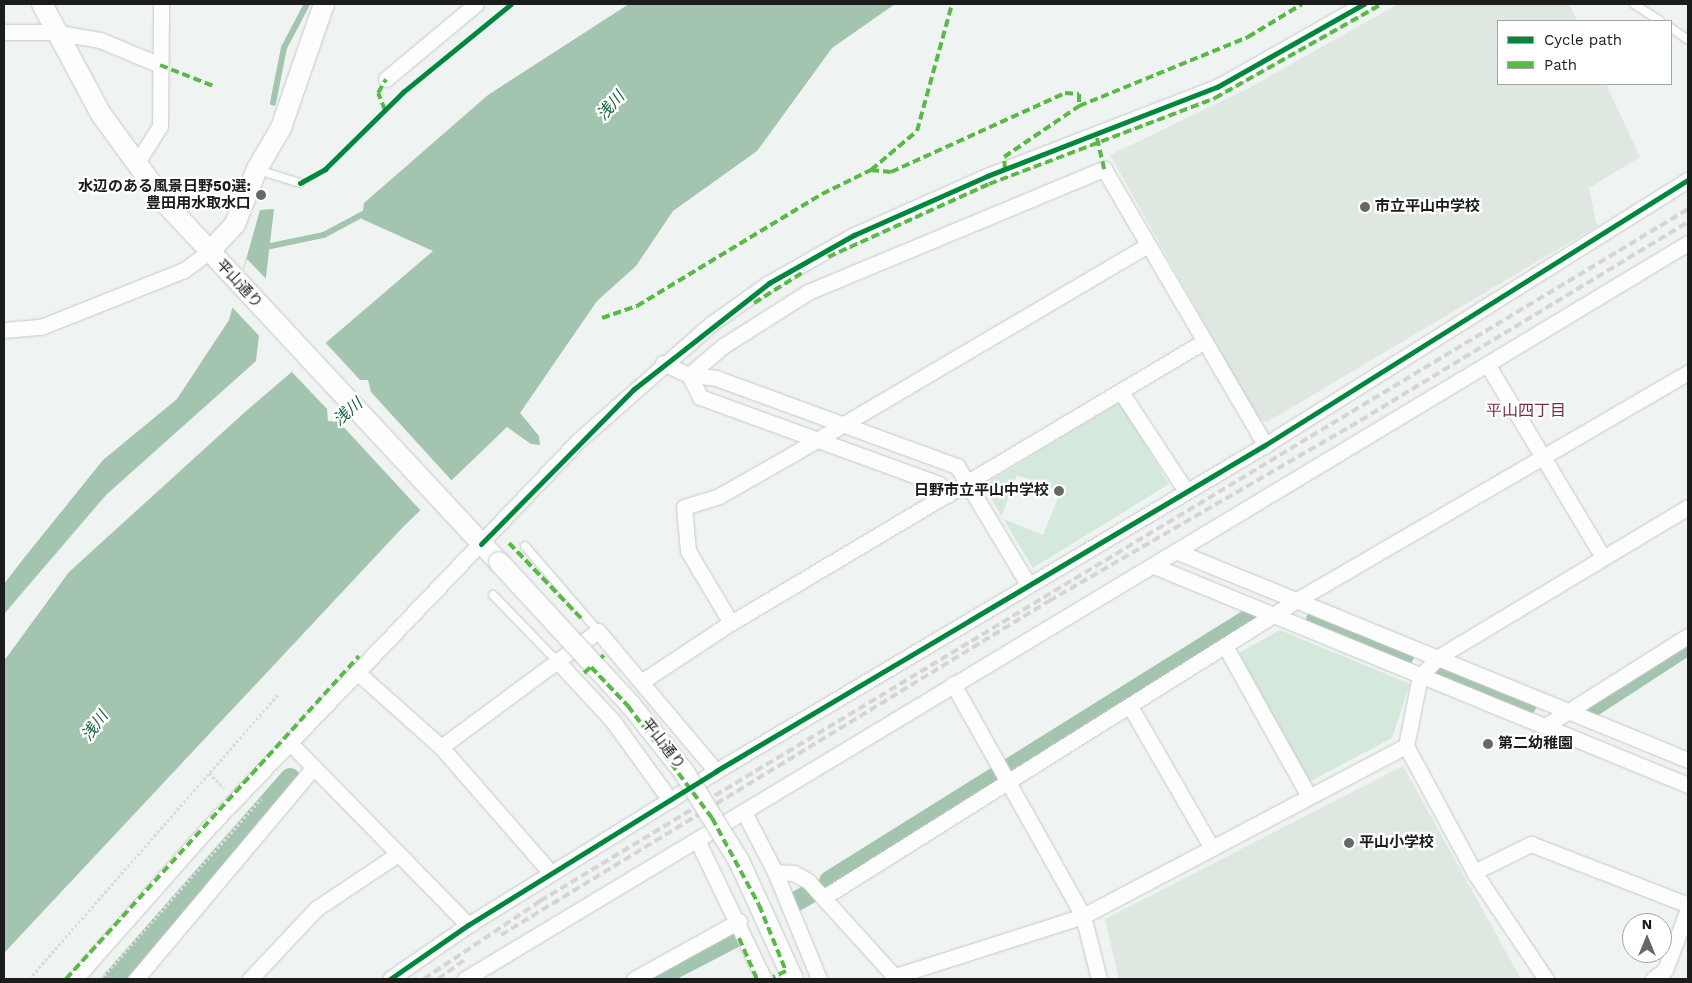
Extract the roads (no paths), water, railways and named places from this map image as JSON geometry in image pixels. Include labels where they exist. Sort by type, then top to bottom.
[{"type":"main road","name":"平山通り","points":[[42,4],[54,32],[101,114],[136,164],[209,252],[630,704],[684,772],[739,861],[793,979]]},
{"type":"main road","points":[[209,252],[235,224],[256,169],[288,111],[324,4]]},
{"type":"street","points":[[136,164],[160,126],[161,4]]},
{"type":"street","points":[[386,79],[476,4]]},
{"type":"street","points":[[75,979],[290,743],[358,673],[478,540],[592,428],[663,363],[768,283],[854,235],[987,176],[1186,102],[1256,68],[1364,4]]},
{"type":"street","points":[[4,32],[54,32],[100,40],[160,65]]},
{"type":"street","points":[[689,375],[723,346],[808,292],[1104,169],[1203,342],[1265,445]]},
{"type":"street","points":[[390,979],[468,925],[716,770],[1265,445],[1688,180]]},
{"type":"street","points":[[465,979],[953,684],[1178,552],[1688,243]]},
{"type":"street","points":[[731,623],[688,551],[684,507],[719,496],[1148,245]]},
{"type":"street","points":[[4,330],[41,327],[184,270],[209,252]]},
{"type":"street","points":[[644,680],[731,623],[1203,342]]},
{"type":"street","points":[[663,363],[689,375],[716,378],[957,466],[1028,584]]},
{"type":"street","points":[[1486,364],[1603,557]]},
{"type":"street","points":[[824,897],[1131,708],[1272,615],[1688,372]]},
{"type":"street","points":[[689,375],[700,397],[938,484],[948,495]]},
{"type":"street","points":[[1121,392],[1186,491]]},
{"type":"street","points":[[1546,979],[1474,872],[1406,746],[1420,676],[1440,656],[1688,507]]},
{"type":"street","points":[[1178,552],[1440,656],[1688,760]]},
{"type":"street","points":[[1154,566],[1688,785]]},
{"type":"street","points":[[441,747],[559,663],[598,631],[644,680],[716,770]]},
{"type":"street","points":[[1545,726],[1572,712],[1688,636]]},
{"type":"street","points":[[1225,646],[1309,796]]},
{"type":"street","points":[[559,663],[612,720],[670,800]]},
{"type":"street","points":[[358,673],[441,747],[551,873]]},
{"type":"street","points":[[953,684],[1083,916],[1099,979]]},
{"type":"street","points":[[1131,708],[1210,845]]},
{"type":"street","points":[[290,743],[312,769],[468,925]]},
{"type":"street","points":[[775,872],[800,876],[824,897],[896,978],[1083,916],[1210,845],[1406,746]]},
{"type":"street","points":[[136,979],[312,769]]},
{"type":"street","points":[[744,812],[775,872],[819,979]]},
{"type":"street","points":[[697,840],[739,921],[764,979]]},
{"type":"street","points":[[1474,872],[1531,844],[1688,907],[1665,970],[1653,979]]},
{"type":"street","points":[[250,979],[317,908],[398,854]]},
{"type":"street","points":[[634,979],[739,921]]},
{"type":"lane","points":[[1634,4],[1658,20]]},
{"type":"lane","points":[[1672,29],[1688,40]]},
{"type":"lane","points":[[256,169],[300,183]]},
{"type":"lane","points":[[525,546],[598,631]]},
{"type":"lane","points":[[494,595],[559,663]]},
{"type":"lane","points":[[583,645],[690,775]]},
{"type":"lane","points":[[726,831],[777,934],[793,979]]},
{"type":"water","name":"浅川","points":[[629,4],[895,4],[832,48],[757,151],[673,211],[636,266],[597,301],[520,413],[539,436],[540,445],[531,444],[507,427],[404,526],[4,953],[4,661],[69,572],[245,412],[433,251],[362,219],[364,203],[488,95]]},
{"type":"water","points":[[274,209],[256,361],[106,495],[4,614],[4,584],[24,558],[103,460],[177,399],[229,320],[260,210]]},
{"type":"waterway","points":[[273,103],[284,48],[307,4]]},
{"type":"waterway","points":[[266,247],[324,235],[369,211]]},
{"type":"waterway","points":[[829,881],[1248,619]]},
{"type":"waterway","points":[[1316,620],[1404,656]]},
{"type":"waterway","points":[[1594,706],[1688,645]]},
{"type":"waterway","points":[[1444,672],[1527,705]]},
{"type":"waterway","points":[[113,979],[290,778]]},
{"type":"waterway","points":[[797,901],[809,894]]},
{"type":"waterway","points":[[655,979],[736,937]]},
{"type":"railway","points":[[424,979],[540,901],[1688,209]]},
{"type":"railway","points":[[501,935],[1049,601],[1371,414],[1688,222]]},
{"type":"railway","points":[[438,979],[466,959]]},
{"type":"place","name":"水辺のある風景日野50選: 豊田用水取水口","points":[[261,195]]},
{"type":"place","name":"市立平山中学校","points":[[1365,207]]},
{"type":"place","name":"日野市立平山中学校","points":[[1059,491]]},
{"type":"place","name":"第二幼稚園","points":[[1488,744]]},
{"type":"place","name":"平山小学校","points":[[1349,843]]},
{"type":"district","name":"平山四丁目","points":[[1526,411]]}]
